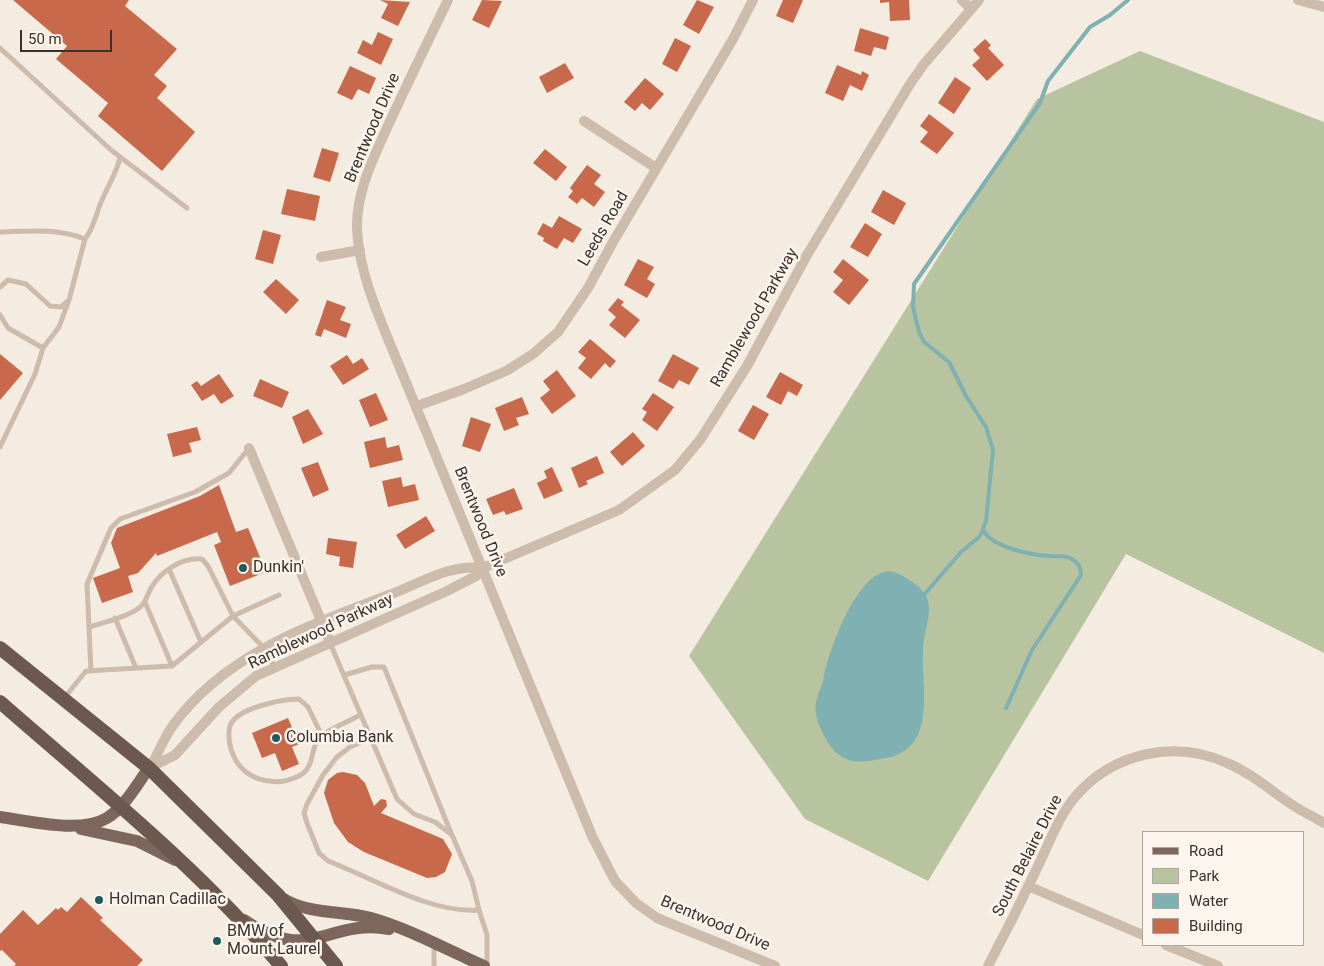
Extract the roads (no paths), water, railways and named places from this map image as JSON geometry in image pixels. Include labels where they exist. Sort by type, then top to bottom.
[{"type":"highway","points":[[0,648],[149,768],[278,895],[336,966]]},
{"type":"highway","points":[[0,702],[192,870],[236,914],[281,966]]},
{"type":"main road","points":[[64,826],[101,821],[108,818],[120,806],[149,768]]},
{"type":"main road","points":[[0,817],[64,826],[138,841],[192,870]]},
{"type":"main road","points":[[278,895],[293,905],[302,908],[360,916],[408,932],[485,966]]},
{"type":"main road","points":[[236,914],[263,932],[279,939],[297,942],[315,940],[359,929],[385,928],[408,932]]},
{"type":"street","name":"Brentwood Drive","points":[[448,0],[368,171],[358,207],[360,250],[371,291],[416,406],[592,836],[615,881],[636,903],[657,918],[775,966]]},
{"type":"street","name":"Leeds Road","points":[[416,406],[492,378],[520,364],[558,332],[579,303],[737,31],[752,0]]},
{"type":"street","points":[[962,0],[971,9]]},
{"type":"street","name":"Ramblewood Parkway","points":[[149,768],[175,755],[235,692],[256,676],[274,666],[447,591],[476,576],[483,568],[619,510],[675,470],[700,440],[747,366],[807,255],[910,84],[924,64],[979,0]]},
{"type":"street","points":[[1298,0],[1324,7]]},
{"type":"street","points":[[584,121],[656,168]]},
{"type":"street","points":[[321,258],[360,250]]},
{"type":"street","points":[[249,448],[330,642]]},
{"type":"street","name":"Ramblewood Parkway","points":[[149,768],[173,725],[201,694],[233,668],[264,648],[320,621],[451,570],[466,566],[483,568]]},
{"type":"street","name":"South Belaire Drive","points":[[988,966],[1057,826],[1073,798],[1084,786],[1111,767],[1143,755],[1176,751],[1210,756],[1226,762],[1324,823]]},
{"type":"street","points":[[1028,886],[1142,935]]},
{"type":"street","points":[[1168,946],[1218,966]]},
{"type":"lane","points":[[1,49],[120,157],[187,208]]},
{"type":"lane","points":[[0,447],[35,374],[43,348],[59,327],[69,300],[85,239],[90,233],[102,198],[117,171],[120,157]]},
{"type":"lane","points":[[0,232],[51,230],[69,233],[85,239]]},
{"type":"lane","points":[[0,287],[8,280],[26,284],[50,306],[61,307],[69,300]]},
{"type":"lane","points":[[0,315],[8,328],[43,348]]},
{"type":"lane","points":[[91,671],[87,584],[111,528],[120,519],[195,492],[229,472],[249,448]]},
{"type":"lane","points":[[89,627],[135,610],[145,602],[155,581],[169,569],[193,558],[202,559],[208,566],[232,616],[264,648],[274,666]]},
{"type":"lane","points":[[169,569],[201,642]]},
{"type":"lane","points":[[63,700],[86,671],[172,666],[232,616],[279,595]]},
{"type":"lane","points":[[145,602],[172,666]]},
{"type":"lane","points":[[115,618],[136,668]]},
{"type":"lane","points":[[330,642],[397,799],[414,814],[435,822],[452,835]]},
{"type":"lane","points":[[344,675],[372,667],[384,668],[472,881],[478,910],[487,935],[485,966]]},
{"type":"lane","points":[[322,736],[308,707],[298,699],[282,699],[238,715],[230,726],[229,742],[233,756],[242,769],[253,777],[268,782],[280,782],[300,775],[308,769],[313,760],[314,746],[322,736],[360,714]]},
{"type":"lane","points":[[371,738],[350,747],[337,757],[322,775],[307,804],[304,813],[319,853],[328,861],[419,900],[464,911],[478,910]]},
{"type":"lane","points":[[434,944],[434,966]]},
{"type":"water","points":[[888,571],[904,577],[921,589],[929,604],[923,650],[923,717],[919,732],[912,744],[899,754],[871,761],[853,761],[839,755],[822,733],[817,720],[816,703],[823,683],[825,668],[838,633],[854,600],[870,580]]},
{"type":"waterway","points":[[923,596],[961,552],[978,538],[982,532],[986,521],[993,450],[986,427],[966,396],[949,362],[924,342],[919,332],[913,307],[914,284],[1040,103],[1048,81],[1090,27],[1110,15],[1128,0]]},
{"type":"waterway","points":[[983,530],[994,541],[1012,549],[1032,554],[1069,558],[1078,564],[1081,572],[1081,575],[1032,650],[1006,708]]},
{"type":"place","name":"Dunkin'","points":[[243,568]]},
{"type":"place","name":"Columbia Bank","points":[[276,738]]},
{"type":"place","name":"Holman Cadillac","points":[[99,900]]},
{"type":"place","name":"BMW of Mount Laurel","points":[[217,941]]}]
